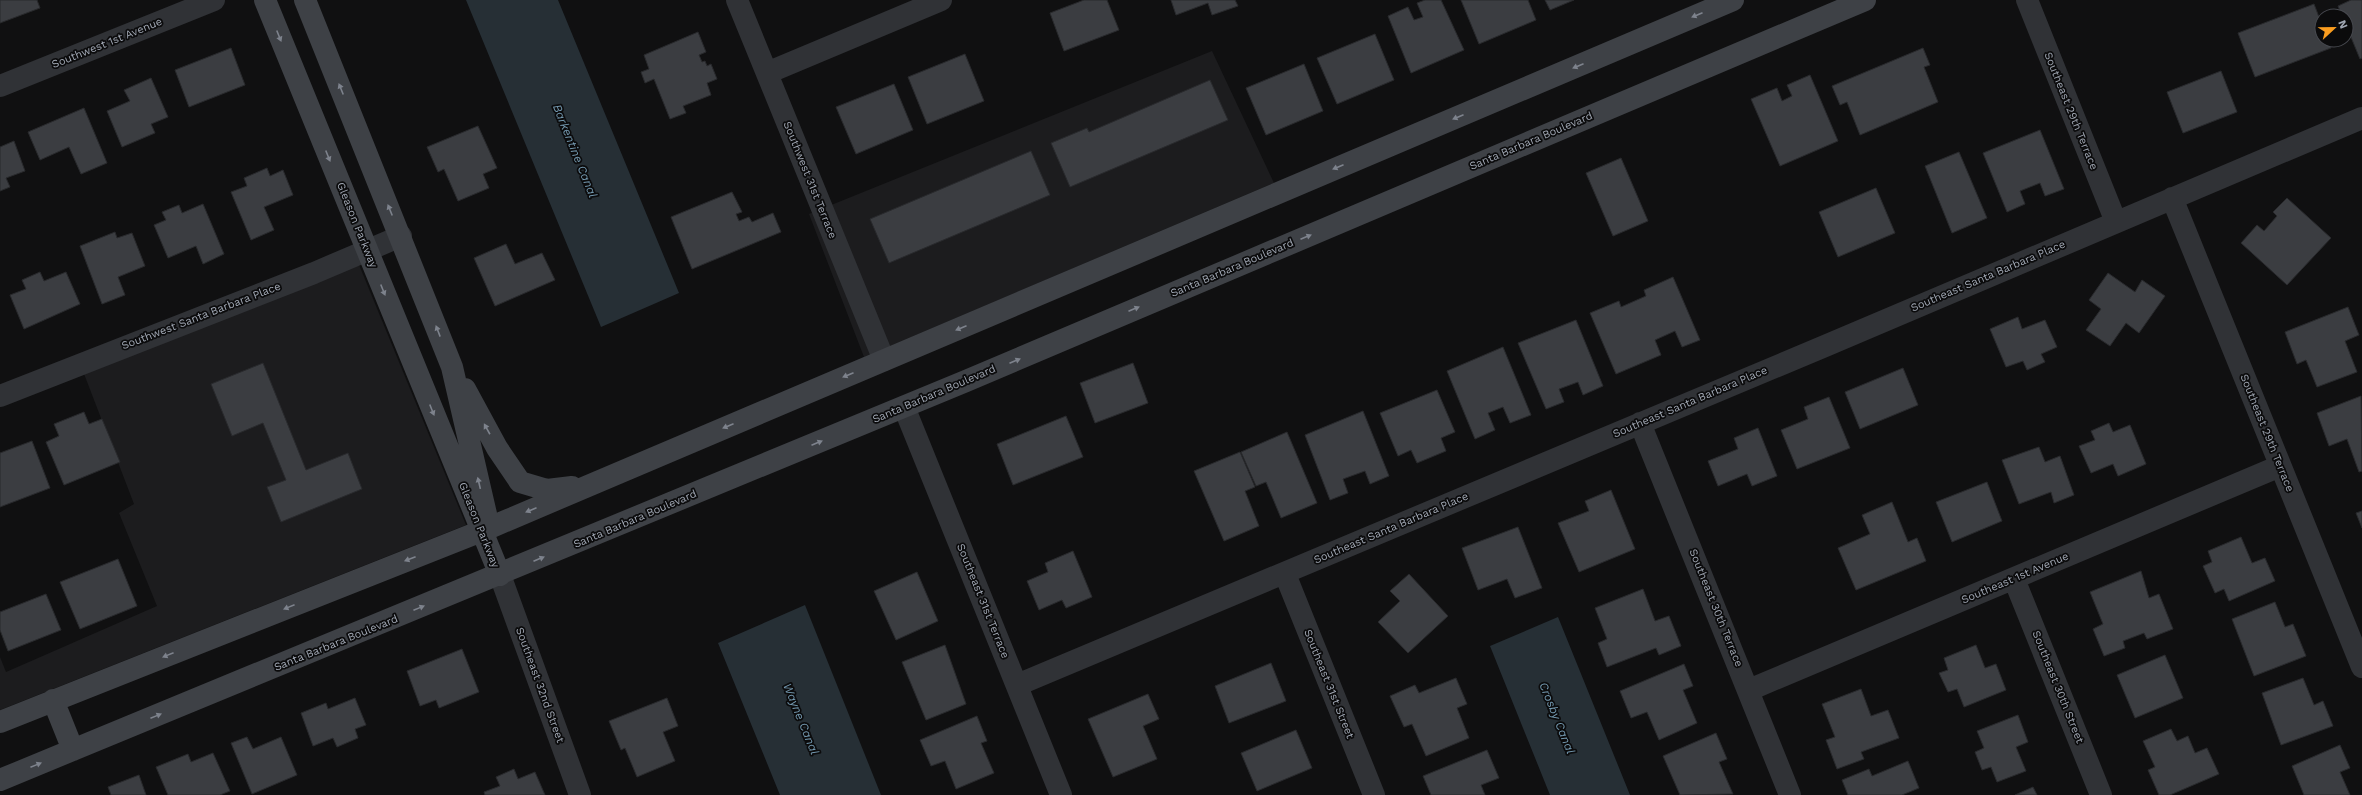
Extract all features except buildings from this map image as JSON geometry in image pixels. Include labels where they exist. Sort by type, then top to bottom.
[{"type":"main road","name":"Gleason Parkway","points":[[265,0],[367,250],[485,529],[500,575]]},
{"type":"main road","name":"Gleason Parkway","points":[[305,0],[401,236],[452,367],[485,529]]},
{"type":"main road","points":[[0,722],[485,529],[1733,0]]},
{"type":"main road","name":"Santa Barbara Boulevard","points":[[0,780],[500,575],[904,407],[1865,0]]},
{"type":"main road","points":[[452,367],[497,448],[520,482],[547,490],[592,484]]},
{"type":"main road","points":[[53,700],[73,750]]},
{"type":"street","name":"Southwest 1st Avenue","points":[[0,86],[214,0]]},
{"type":"street","name":"Southwest 31st Terrace","points":[[737,0],[884,360]]},
{"type":"street","points":[[767,73],[941,0]]},
{"type":"street","name":"Southeast 29th Terrace","points":[[2027,0],[2116,222]]},
{"type":"street","name":"Southeast Santa Barbara Place","points":[[1017,685],[1285,574],[2362,118]]},
{"type":"street","name":"Southeast 29th Terrace","points":[[2172,198],[2362,667]]},
{"type":"street","name":"Southwest Santa Barbara Place","points":[[0,396],[129,343],[314,273],[401,236]]},
{"type":"street","name":"Southeast 31st Terrace","points":[[904,407],[1061,795]]},
{"type":"street","name":"Southeast 30th Terrace","points":[[1640,423],[1749,690],[1790,795]]},
{"type":"street","name":"Southeast 1st Avenue","points":[[1749,690],[2280,466]]},
{"type":"street","name":"Southeast 31st Street","points":[[1285,574],[1374,795]]},
{"type":"street","name":"Southeast 32nd Street","points":[[500,575],[580,795]]},
{"type":"street","name":"Southeast 30th Street","points":[[2014,579],[2101,795]]},
{"type":"shaded area","points":[[1212,51],[1274,183],[864,357],[809,214]]},
{"type":"shaded area","points":[[355,255],[466,525],[0,710],[0,657],[6,672],[157,606],[119,513],[134,504],[81,366]]},
{"type":"water","name":"Barkentine Canal","points":[[466,0],[558,0],[679,293],[601,327]]},
{"type":"water","name":"Wayne Canal","points":[[805,605],[881,795],[780,795],[718,643]]},
{"type":"water","name":"Crosby Canal","points":[[1558,617],[1630,795],[1550,795],[1490,646]]}]
